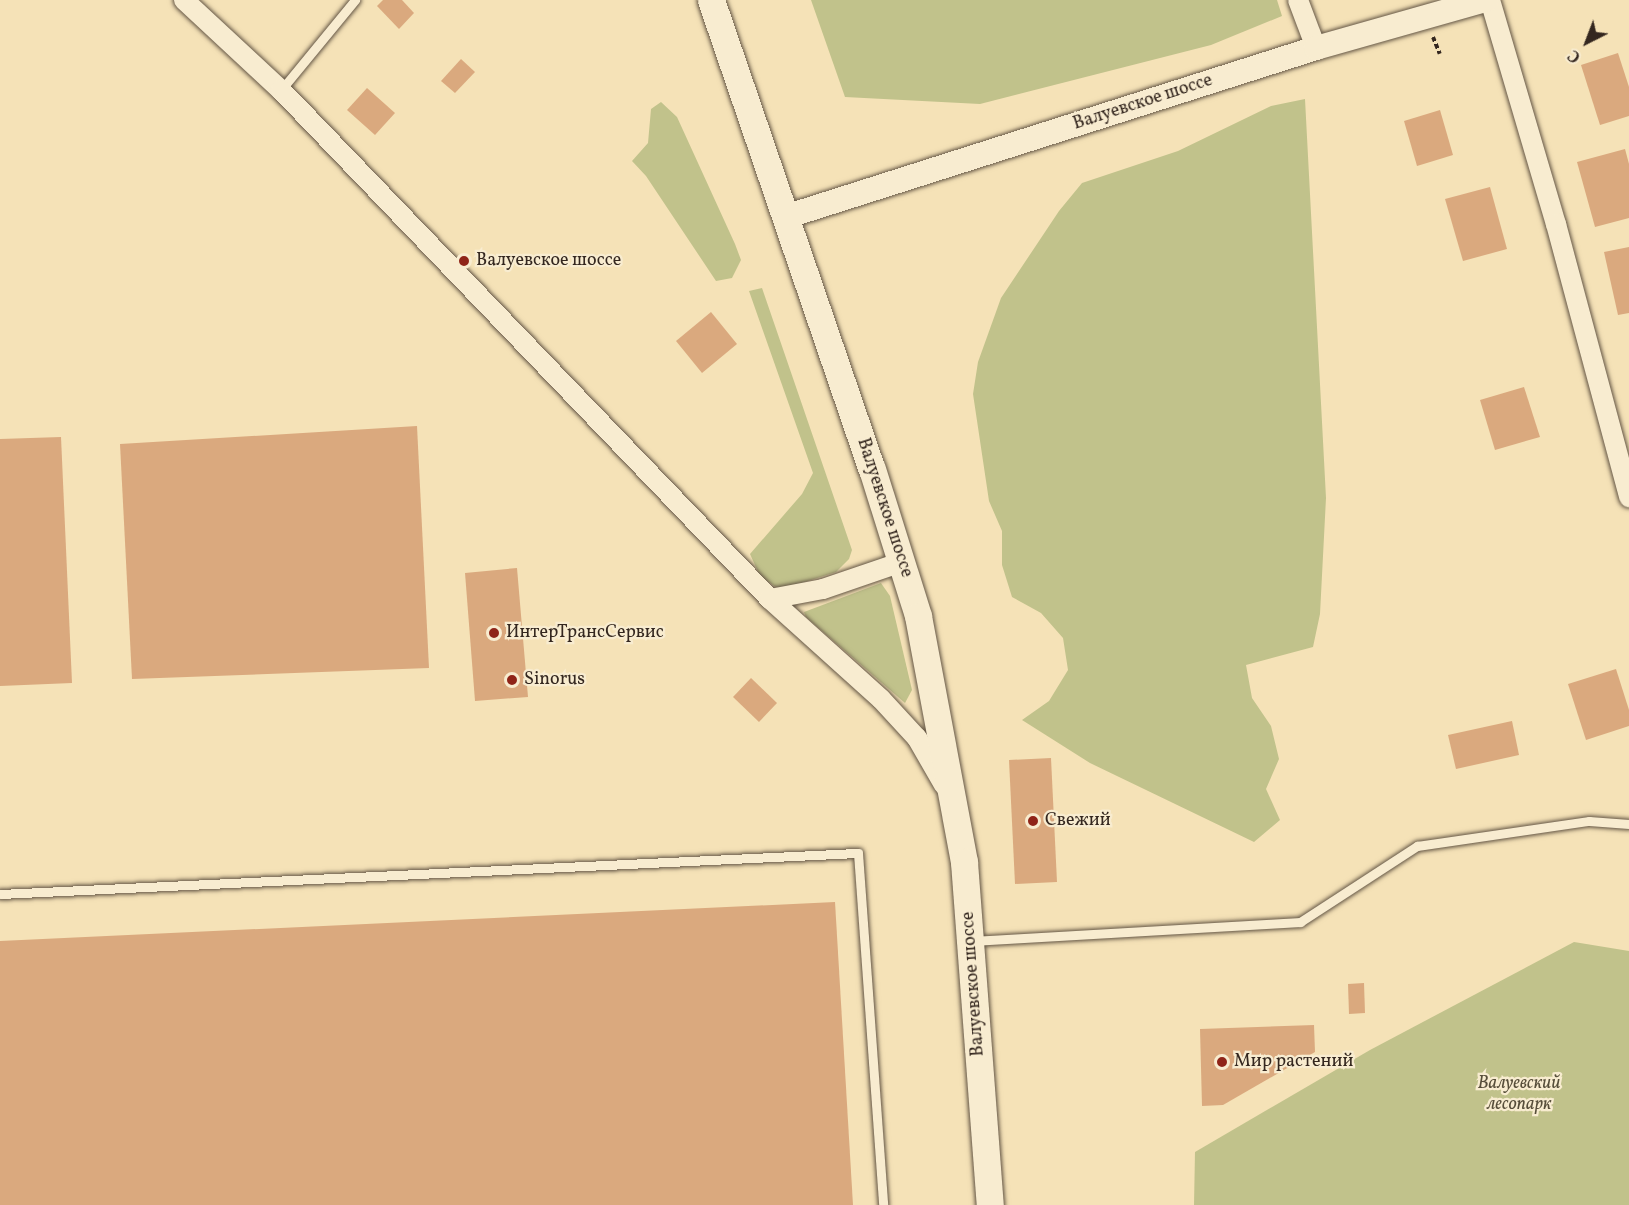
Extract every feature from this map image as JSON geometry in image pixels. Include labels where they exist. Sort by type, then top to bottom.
[{"type":"main road","points":[[711,0],[785,217]]},
{"type":"main road","name":"Валуевское шоссе","points":[[785,217],[902,562],[918,616],[955,805],[972,941],[990,1205]]},
{"type":"street","points":[[184,0],[280,90],[770,598],[880,699],[917,738],[955,805]]},
{"type":"street","points":[[1298,0],[1316,48]]},
{"type":"street","points":[[1477,1],[1556,224],[1629,497]]},
{"type":"street","name":"Валуевское шоссе","points":[[785,217],[1316,48],[1477,1]]},
{"type":"street","points":[[770,598],[823,589],[902,562]]},
{"type":"lane","points":[[280,90],[356,0]]},
{"type":"lane","points":[[972,941],[1300,922],[1418,846],[1589,821],[1629,824]]},
{"type":"lane","points":[[0,894],[858,854],[883,1205]]},
{"type":"green space","points":[[811,0],[1277,0],[1282,16],[1211,45],[980,104],[845,97]]},
{"type":"green space","points":[[1305,99],[1326,498],[1320,614],[1313,647],[1246,665],[1252,698],[1271,726],[1279,759],[1266,789],[1280,820],[1254,842],[1090,763],[1022,720],[1049,701],[1068,670],[1063,638],[1041,613],[1012,597],[1002,565],[1002,531],[989,501],[973,394],[978,362],[1001,298],[1059,211],[1082,183],[1178,151],[1271,106]]},
{"type":"green space","points":[[661,102],[677,117],[735,244],[741,260],[732,278],[716,281],[646,176],[632,161],[648,143],[651,109]]},
{"type":"green space","points":[[762,288],[852,550],[849,559],[836,572],[789,587],[776,587],[760,576],[750,554],[802,494],[813,473],[749,291]]},
{"type":"green space","points":[[881,583],[890,596],[912,690],[905,703],[806,617],[804,612]]},
{"type":"green space","name":"Валуевский лесопарк","points":[[1574,942],[1629,951],[1629,1205],[1194,1205],[1195,1152],[1370,1050]]},
{"type":"building","points":[[383,0],[402,0],[414,13],[399,29],[377,6]]},
{"type":"building","points":[[1618,53],[1629,87],[1629,116],[1600,125],[1581,65]]},
{"type":"building","points":[[461,59],[475,72],[455,93],[441,81]]},
{"type":"building","points":[[367,88],[395,113],[375,135],[347,110]]},
{"type":"building","points":[[1440,110],[1453,155],[1417,166],[1404,121]]},
{"type":"building","points":[[1625,149],[1629,164],[1629,218],[1595,227],[1577,162]]},
{"type":"building","points":[[1490,187],[1507,249],[1463,261],[1445,199]]},
{"type":"building","points":[[1629,247],[1629,313],[1618,315],[1604,252]]},
{"type":"building","points":[[711,312],[737,344],[702,373],[676,341]]},
{"type":"building","points":[[1524,387],[1540,437],[1495,450],[1480,400]]},
{"type":"building","points":[[417,426],[429,668],[132,679],[120,444]]},
{"type":"building","points":[[61,437],[72,683],[0,686],[0,439]]},
{"type":"building","points":[[517,568],[528,697],[475,701],[465,573]]},
{"type":"building","points":[[1616,669],[1629,710],[1629,726],[1586,740],[1568,684]]},
{"type":"building","points":[[751,678],[777,703],[759,722],[733,697]]},
{"type":"building","points":[[1512,721],[1519,755],[1456,769],[1448,735]]},
{"type":"building","name":"Свежий","points":[[1051,758],[1057,882],[1015,884],[1009,760]]},
{"type":"building","points":[[835,902],[853,1205],[0,1205],[0,941]]},
{"type":"building","points":[[1364,983],[1365,1013],[1349,1014],[1348,984]]},
{"type":"building","points":[[1314,1025],[1315,1052],[1223,1105],[1202,1106],[1200,1029]]},
{"type":"place","name":"Валуевское шоссе","points":[[464,261]]},
{"type":"place","name":"ИнтерТрансСервис","points":[[494,633]]},
{"type":"place","name":"Sinorus","points":[[512,680]]},
{"type":"place","name":"Свежий","points":[[1033,821]]},
{"type":"place","name":"Мир растений","points":[[1222,1062]]}]
